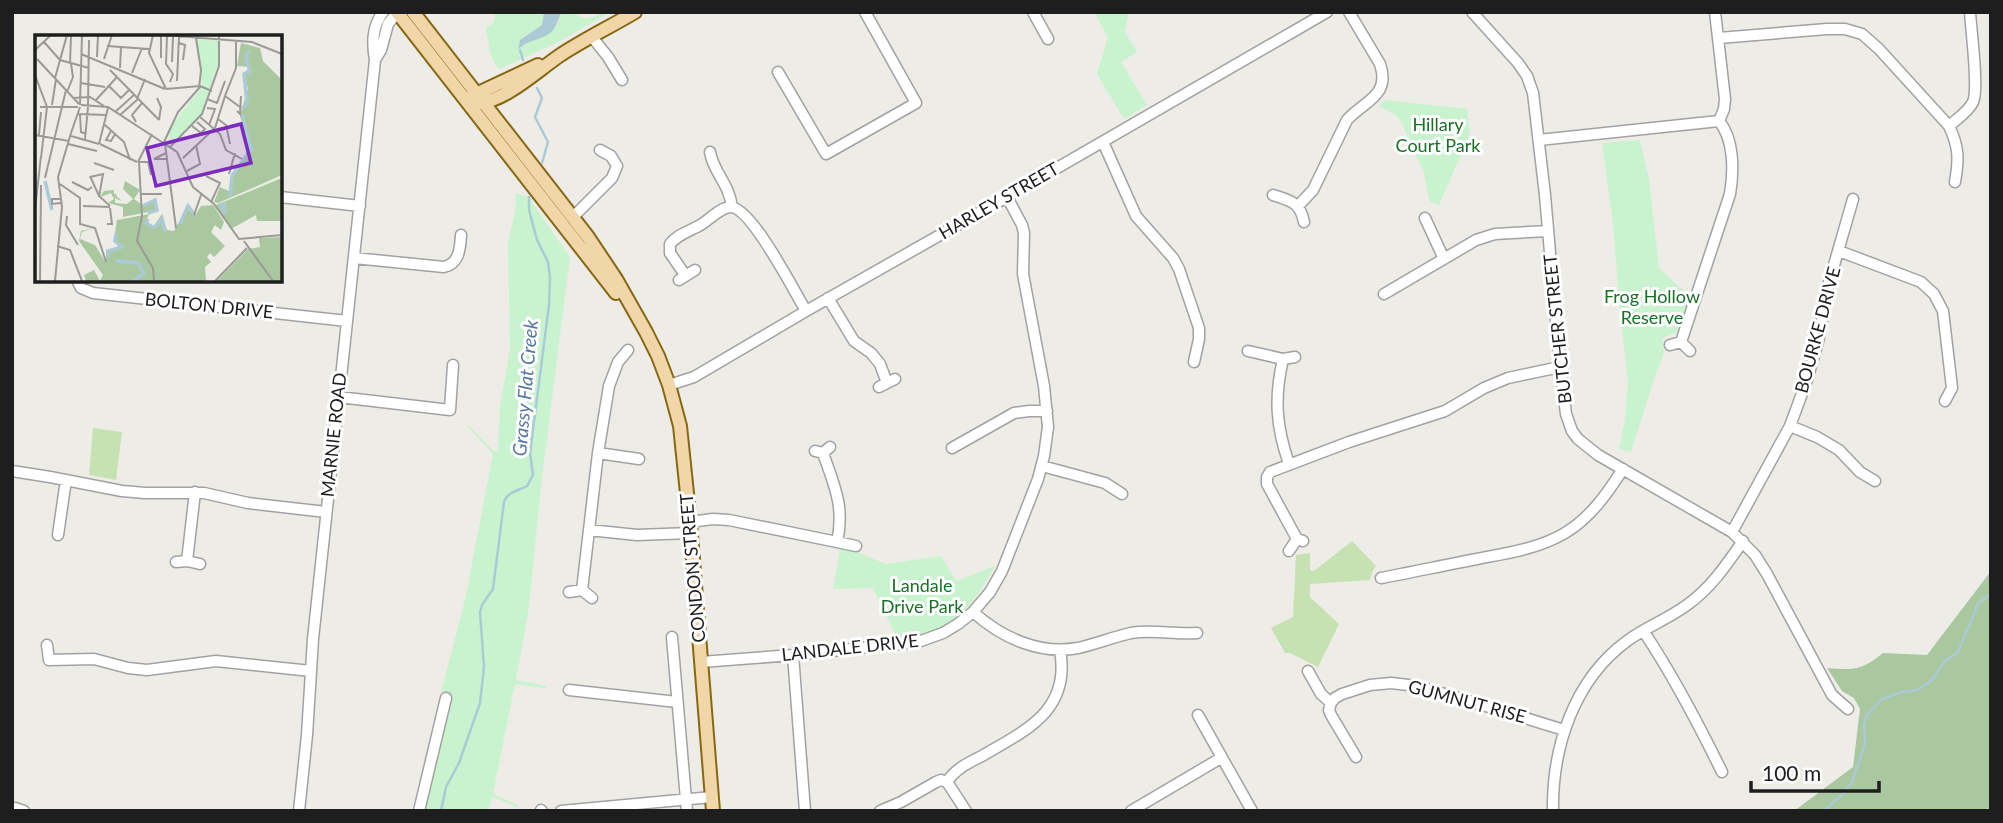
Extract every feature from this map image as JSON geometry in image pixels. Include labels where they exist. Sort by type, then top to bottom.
[{"type":"main road","name":"CONDON STREET","points":[[397,12],[476,98],[573,217],[616,279],[658,356],[680,426],[691,527],[713,804]]},
{"type":"main road","name":"CONDON STREET","points":[[414,12],[646,332]]},
{"type":"main road","points":[[476,98],[560,55],[635,12]]},
{"type":"street","name":"MARNIE ROAD","points":[[299,811],[326,512],[375,60],[374,28],[383,12]]},
{"type":"street","name":"MARNIE ROAD","points":[[375,60],[382,50],[388,24],[397,12]]},
{"type":"street","points":[[778,72],[827,154],[916,103],[865,12]]},
{"type":"street","points":[[1033,12],[1048,39]]},
{"type":"street","name":"HARLEY STREET","points":[[669,385],[694,377],[1327,12]]},
{"type":"street","points":[[1298,205],[1313,190],[1346,120],[1374,98],[1381,86],[1380,64],[1349,12]]},
{"type":"street","name":"BUTCHER STREET","points":[[1472,12],[1527,76],[1534,100],[1560,367],[1566,414],[1572,431],[1586,447],[1732,532],[1742,541],[1767,574],[1832,695],[1848,709]]},
{"type":"street","points":[[1715,12],[1725,99],[1719,121]]},
{"type":"street","points":[[1949,125],[1974,101],[1976,87],[1970,12]]},
{"type":"street","points":[[1719,38],[1828,29],[1845,29],[1862,34],[1949,125],[1957,141],[1959,160],[1955,182]]},
{"type":"street","points":[[592,37],[622,80]]},
{"type":"street","points":[[1539,140],[1719,121]]},
{"type":"street","points":[[1681,342],[1730,194],[1730,140],[1725,127],[1719,121]]},
{"type":"street","points":[[1103,142],[1136,216],[1173,258],[1179,269],[1199,328],[1194,362]]},
{"type":"street","points":[[573,217],[612,178],[617,166],[611,156],[600,150]]},
{"type":"street","points":[[710,152],[712,162],[727,187],[732,207]]},
{"type":"street","points":[[1273,195],[1298,205],[1304,222]]},
{"type":"street","points":[[282,197],[360,206]]},
{"type":"street","name":"LANDALE DRIVE","points":[[701,662],[918,642],[943,633],[974,612],[996,582],[1042,466],[1047,411],[1023,274],[1024,233],[1007,197]]},
{"type":"street","name":"BOURKE DRIVE","points":[[1732,532],[1790,426],[1819,338],[1828,286],[1853,199]]},
{"type":"street","points":[[695,270],[682,277],[670,253],[670,244],[676,237],[732,207],[742,211],[766,241],[806,310]]},
{"type":"street","points":[[1425,218],[1444,259]]},
{"type":"street","points":[[1384,294],[1476,240],[1495,234],[1548,231]]},
{"type":"street","points":[[354,258],[450,266],[459,254],[461,235]]},
{"type":"street","points":[[1839,251],[1921,282],[1934,295],[1943,311],[1952,388],[1945,401]]},
{"type":"street","name":"BOLTON DRIVE","points":[[78,282],[81,288],[93,293],[347,321]]},
{"type":"street","points":[[828,298],[854,341],[871,353],[880,364],[887,383]]},
{"type":"street","points":[[1670,345],[1681,342]]},
{"type":"street","points":[[1681,342],[1690,351]]},
{"type":"street","points":[[582,590],[598,453],[611,401],[612,374],[628,350]]},
{"type":"street","points":[[1248,351],[1283,359],[1295,357]]},
{"type":"street","points":[[1283,359],[1277,415],[1289,464]]},
{"type":"street","points":[[339,397],[450,411],[453,365]]},
{"type":"street","points":[[1289,551],[1300,540],[1267,484],[1270,472],[1381,431],[1445,411],[1484,388],[1508,378],[1560,367]]},
{"type":"street","points":[[952,448],[1014,413],[1047,411]]},
{"type":"street","points":[[1790,426],[1839,450],[1860,472],[1875,481]]},
{"type":"street","points":[[823,450],[840,510],[841,523],[837,542]]},
{"type":"street","points":[[598,453],[640,459]]},
{"type":"street","points":[[1042,466],[1105,483],[1122,494]]},
{"type":"street","points":[[1381,578],[1519,550],[1553,539],[1587,516],[1623,470]]},
{"type":"street","points":[[12,471],[134,492],[195,492],[248,503],[326,512]]},
{"type":"street","points":[[58,534],[65,480]]},
{"type":"street","points":[[195,492],[182,561],[200,564]]},
{"type":"street","points":[[589,530],[638,535],[691,527],[713,519],[856,546]]},
{"type":"street","points":[[1553,811],[1553,785],[1564,730],[1586,686],[1610,656],[1629,640],[1689,604],[1719,575],[1742,541]]},
{"type":"street","points":[[569,592],[582,590],[592,598]]},
{"type":"street","points":[[974,612],[1010,637],[1032,645],[1060,650],[1078,648],[1131,633],[1197,633]]},
{"type":"street","points":[[1644,632],[1690,705],[1722,772]]},
{"type":"street","name":"CONDON STREET","points":[[672,637],[687,806]]},
{"type":"street","points":[[47,645],[49,660],[94,659],[147,670],[216,662],[311,671]]},
{"type":"street","points":[[947,782],[956,770],[1040,718],[1053,701],[1061,681],[1063,667],[1060,650]]},
{"type":"street","points":[[793,655],[805,811]]},
{"type":"street","points":[[1308,671],[1321,694],[1331,703],[1331,715],[1356,757]]},
{"type":"street","name":"GUMNUT RISE","points":[[1331,703],[1338,696],[1359,688],[1404,684],[1564,730]]},
{"type":"street","points":[[569,690],[677,702]]},
{"type":"street","points":[[419,811],[446,698]]},
{"type":"street","points":[[1198,715],[1252,811]]},
{"type":"street","points":[[1138,809],[1221,758]]},
{"type":"street","points":[[880,811],[941,780],[947,782],[966,811]]},
{"type":"street","points":[[561,811],[713,804]]},
{"type":"green space","points":[[495,12],[544,12],[542,25],[523,38],[519,50],[522,45],[545,36],[556,27],[562,12],[574,12],[587,18],[611,12],[560,41],[500,69],[492,56],[486,28],[494,22]]},
{"type":"green space","points":[[1094,12],[1129,12],[1125,32],[1137,52],[1121,62],[1147,105],[1124,119],[1097,74],[1108,37]]},
{"type":"green space","name":"Hillary Court Park","points":[[1385,100],[1467,109],[1470,134],[1439,205],[1430,202],[1424,173],[1397,116],[1379,106]]},
{"type":"green space","name":"Frog Hollow Reserve","points":[[1640,140],[1649,179],[1659,268],[1690,297],[1677,332],[1663,338],[1664,353],[1631,452],[1619,449],[1625,420],[1628,381],[1613,223],[1602,143]]},
{"type":"green space","points":[[515,193],[531,198],[570,257],[542,477],[529,606],[516,680],[546,688],[515,684],[493,794],[518,805],[517,807],[492,797],[488,811],[423,811],[451,695],[441,692],[465,600],[493,454],[467,426],[494,451],[498,451],[500,406],[510,349],[508,244],[516,206]]},
{"type":"green space","points":[[93,428],[122,432],[116,480],[89,475]]},
{"type":"green space","points":[[1352,541],[1376,566],[1370,580],[1310,584],[1310,597],[1339,624],[1318,667],[1285,653],[1271,628],[1293,617],[1296,555],[1310,553],[1310,570],[1314,571]]},
{"type":"green space","name":"Landale Drive Park","points":[[840,549],[854,551],[886,564],[941,556],[956,581],[995,566],[977,596],[957,617],[932,632],[898,640],[873,588],[833,589]]},
{"type":"green space","points":[[1991,571],[1991,811],[1794,811],[1853,767],[1860,709],[1854,698],[1842,691],[1827,668],[1856,668],[1883,653],[1927,655]]},
{"type":"water","points":[[544,12],[562,12],[550,33],[521,46],[518,50],[520,40],[542,25]]},
{"type":"waterway","name":"Grassy Flat Creek","points":[[520,50],[523,60]]},
{"type":"waterway","name":"Grassy Flat Creek","points":[[537,88],[542,98],[535,117],[548,142],[542,163]]},
{"type":"waterway","name":"Grassy Flat Creek","points":[[441,811],[446,787],[459,763],[480,703],[484,667],[480,612],[493,589],[504,502],[511,493],[527,486],[533,475],[530,453],[549,305],[550,277],[548,262],[537,240],[529,210],[529,197]]},
{"type":"waterway","points":[[1823,811],[1842,795],[1852,782],[1865,744],[1864,723],[1867,715],[1882,699],[1917,690],[1930,682],[1945,661],[1958,652],[1978,604],[1991,593]]}]
